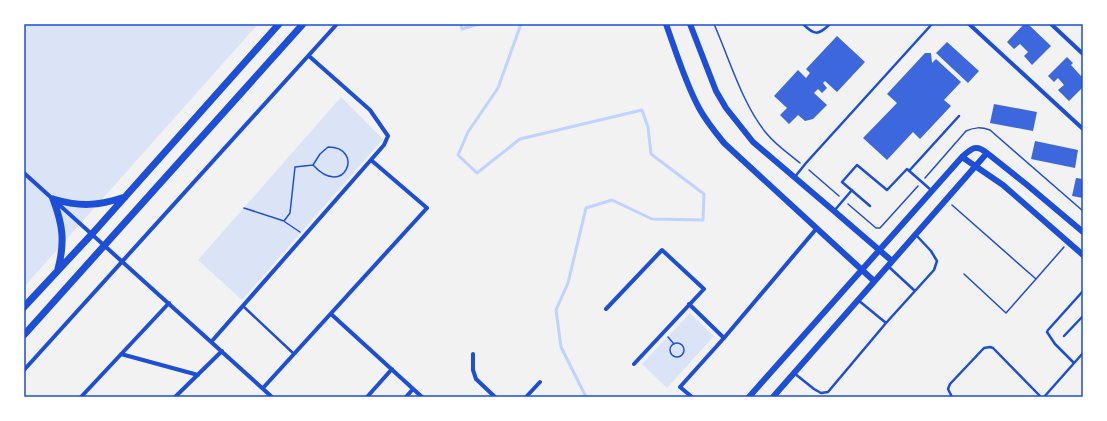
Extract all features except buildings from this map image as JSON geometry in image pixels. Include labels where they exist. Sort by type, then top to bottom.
[{"type":"main road","points":[[24,307],[92,234],[279,24]]},
{"type":"main road","points":[[24,335],[303,24]]},
{"type":"main road","points":[[53,199],[71,204],[90,205],[108,203],[126,196]]},
{"type":"main road","points":[[53,199],[60,216],[63,233],[62,251],[58,269]]},
{"type":"street","points":[[24,370],[337,24]]},
{"type":"street","points":[[666,24],[684,73],[699,107],[710,125],[724,143],[874,281]]},
{"type":"street","points":[[690,24],[716,91],[726,108],[753,142],[880,250],[890,264]]},
{"type":"street","points":[[969,24],[1083,129]]},
{"type":"street","points":[[1050,24],[1083,54]]},
{"type":"street","points":[[212,341],[384,145],[388,136],[370,110],[309,56]]},
{"type":"street","points":[[749,397],[962,157],[969,151],[981,148],[1083,232]]},
{"type":"street","points":[[773,397],[987,153]]},
{"type":"street","points":[[962,157],[976,165],[1003,185],[1083,255]]},
{"type":"street","points":[[263,388],[427,208],[371,160]]},
{"type":"street","points":[[24,173],[212,341],[272,397]]},
{"type":"street","points":[[692,397],[680,387],[724,338],[817,228]]},
{"type":"street","points":[[606,308],[662,250],[704,289],[634,364]]},
{"type":"street","points":[[81,397],[169,303]]},
{"type":"street","points":[[689,304],[724,338]]},
{"type":"street","points":[[331,314],[422,397]]},
{"type":"street","points":[[175,397],[222,351]]},
{"type":"street","points":[[121,354],[198,375]]},
{"type":"street","points":[[473,354],[473,370],[476,379],[495,397]]},
{"type":"street","points":[[367,397],[392,369]]},
{"type":"street","points":[[526,397],[540,382]]},
{"type":"street","points":[[406,397],[413,389]]},
{"type":"lane","points":[[803,24],[812,32],[818,33],[830,24]]},
{"type":"lane","points":[[794,178],[806,162],[932,24]]},
{"type":"lane","points":[[870,206],[842,182],[857,165],[887,190],[907,169],[909,171],[959,116]]},
{"type":"lane","points":[[909,171],[932,191]]},
{"type":"lane","points":[[834,210],[852,190]]},
{"type":"lane","points":[[794,373],[821,393],[828,392],[886,323],[934,270],[937,261],[931,251],[915,235]]},
{"type":"lane","points":[[890,264],[915,291]]},
{"type":"lane","points":[[1074,363],[1055,344],[1047,332],[1083,291]]},
{"type":"lane","points":[[858,300],[886,323]]},
{"type":"lane","points":[[242,306],[294,354]]},
{"type":"lane","points":[[1064,336],[1083,316]]},
{"type":"lane","points":[[952,397],[948,389],[950,384],[984,348],[993,348],[1042,397],[1082,356]]},
{"type":"path","points":[[957,140],[966,131],[973,128],[990,130],[1083,211]]},
{"type":"path","points":[[284,221],[290,213],[295,167],[313,165],[324,175],[336,178],[342,176],[349,162],[342,150],[336,147],[328,147],[320,154],[313,165]]},
{"type":"path","points":[[946,199],[1036,279]]},
{"type":"path","points":[[244,208],[284,221],[305,235]]},
{"type":"path","points":[[964,274],[1006,313],[1068,242]]},
{"type":"path","points":[[668,337],[674,344]]},
{"type":"path","points":[[679,343],[684,347],[683,354],[679,356],[673,355],[671,347],[674,344],[679,343]]},
{"type":"shaded area","points":[[24,24],[258,24],[24,287]]},
{"type":"shaded area","points":[[341,97],[383,139],[242,300],[198,260]]},
{"type":"shaded area","points":[[690,313],[714,336],[667,388],[642,364]]},
{"type":"waterway","points":[[461,24],[462,29],[479,24]]},
{"type":"waterway","points":[[521,24],[498,88],[468,132],[458,155],[477,173],[520,139],[642,110],[648,127],[651,154],[704,194],[703,220],[652,219],[612,200],[586,208],[568,283],[556,310],[561,347],[586,397]]}]
